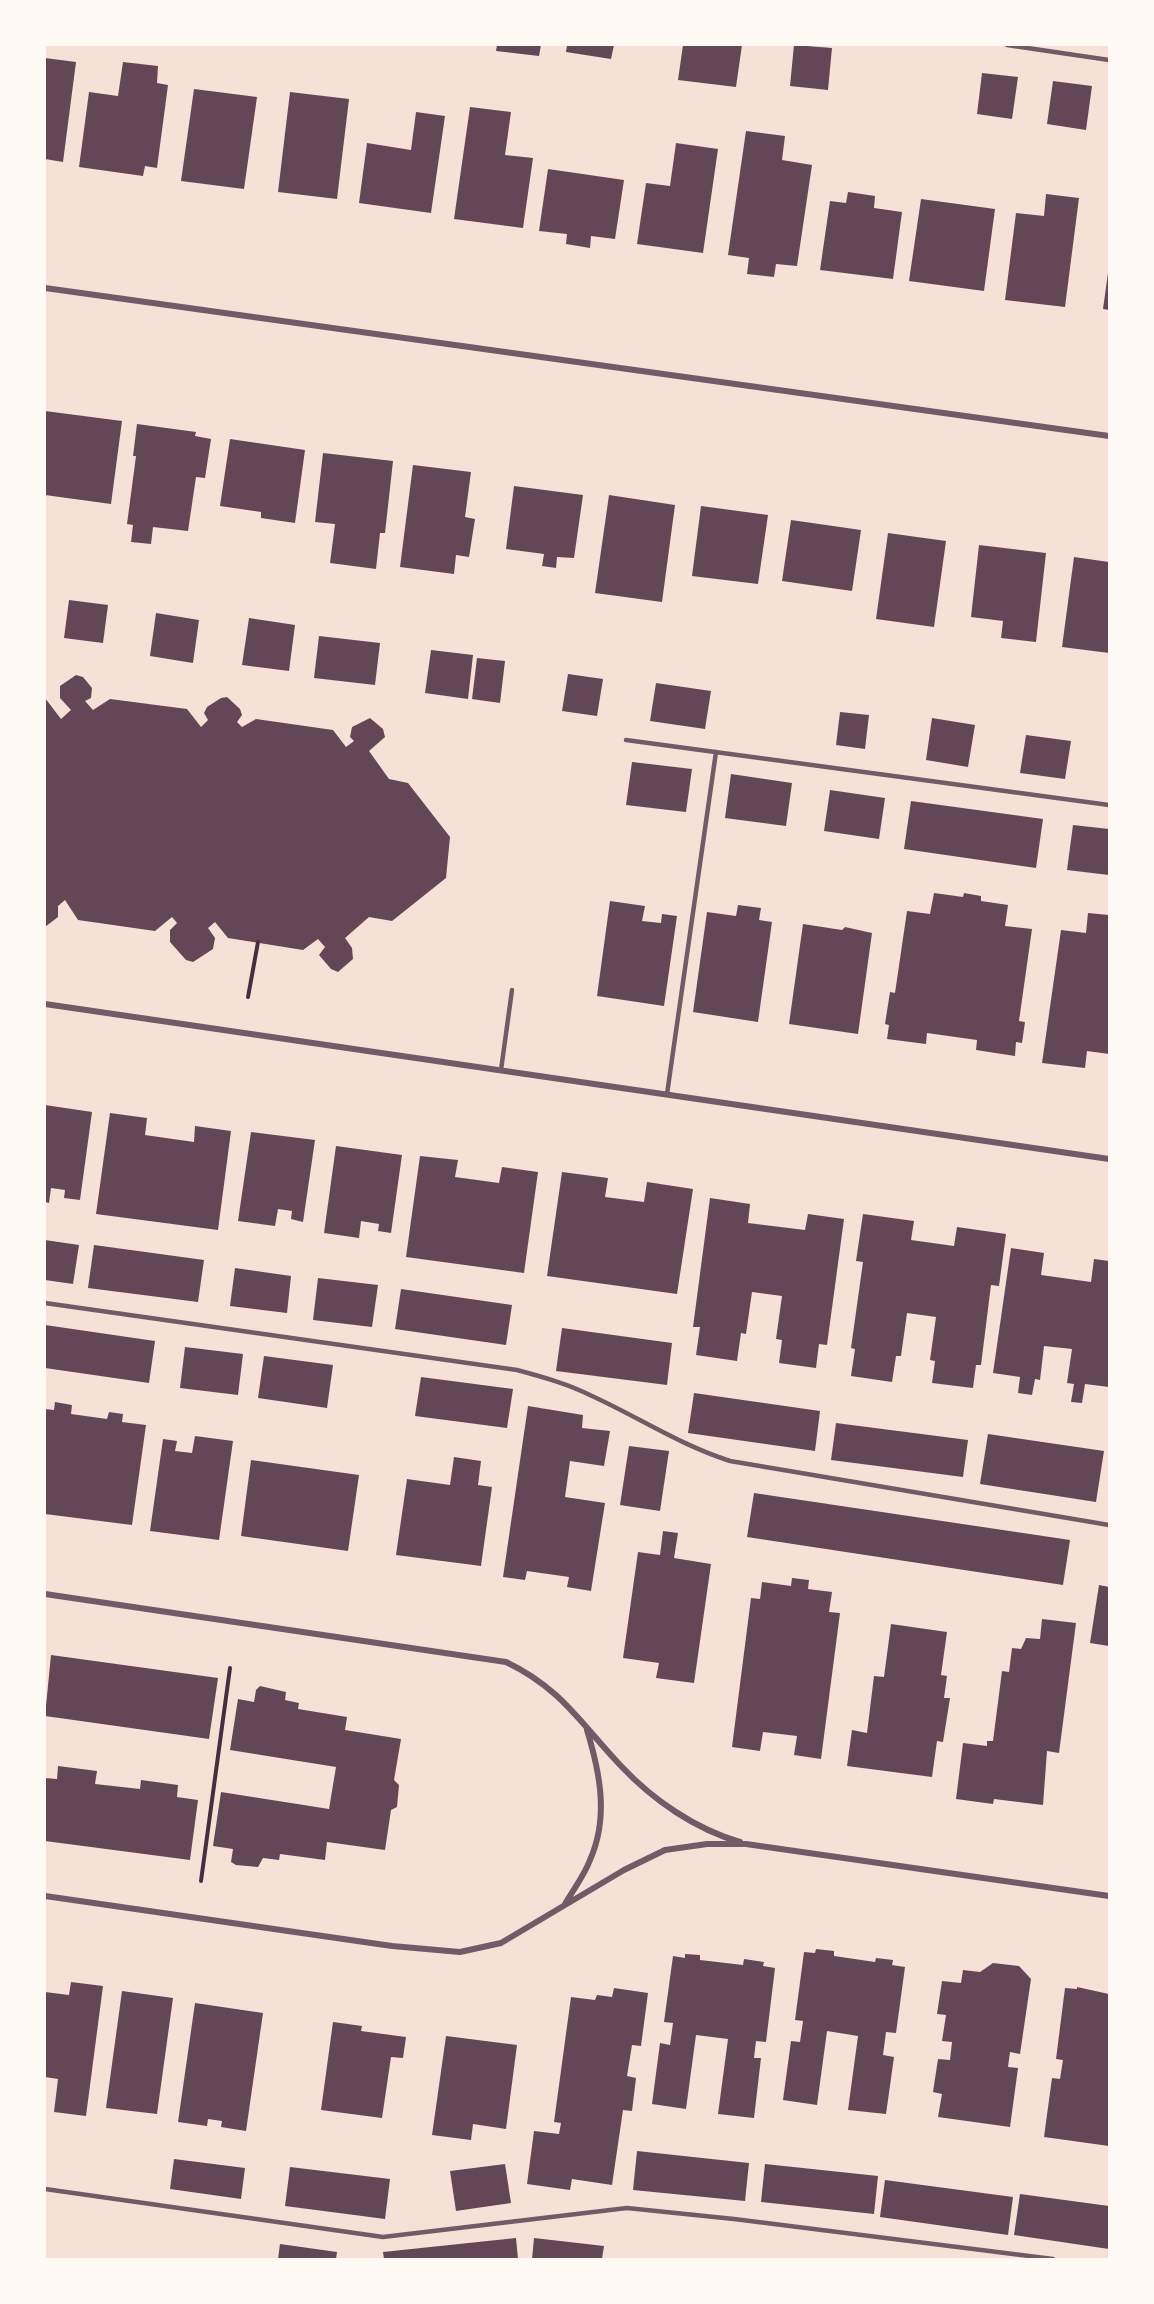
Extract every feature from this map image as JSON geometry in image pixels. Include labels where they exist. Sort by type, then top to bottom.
[{"type":"street","points":[[45,288],[1109,436]]},
{"type":"street","points":[[45,1004],[1109,1158]]},
{"type":"street","points":[[45,1594],[506,1662],[534,1675],[554,1692],[623,1768],[674,1811],[711,1834],[746,1844],[1109,1896]]},
{"type":"street","points":[[564,1905],[591,1860],[601,1818],[599,1771],[585,1726]]},
{"type":"street","points":[[45,1896],[392,1946],[460,1952],[501,1943],[624,1870],[664,1850],[707,1844],[746,1844]]},
{"type":"lane","points":[[1007,45],[1109,60]]},
{"type":"lane","points":[[626,740],[1109,805]]},
{"type":"lane","points":[[667,1094],[716,752]]},
{"type":"lane","points":[[501,1070],[512,990]]},
{"type":"lane","points":[[45,1303],[517,1370],[554,1380],[592,1395],[693,1449],[730,1461],[1109,1525]]},
{"type":"lane","points":[[45,2189],[383,2237],[627,2208],[1053,2259]]},
{"type":"path","points":[[248,997],[258,942]]},
{"type":"path","points":[[201,1881],[230,1668]]},
{"type":"building","points":[[497,45],[541,45],[539,56],[496,51]]},
{"type":"building","points":[[567,45],[614,45],[611,59],[566,52]]},
{"type":"building","points":[[683,45],[742,45],[736,87],[678,80]]},
{"type":"building","points":[[794,45],[832,48],[828,90],[790,86]]},
{"type":"building","points":[[45,58],[76,62],[63,162],[45,159]]},
{"type":"building","points":[[123,62],[158,66],[157,83],[168,85],[157,168],[145,166],[143,176],[79,167],[89,92],[118,96]]},
{"type":"building","points":[[982,73],[1018,77],[1012,119],[977,114]]},
{"type":"building","points":[[1053,81],[1092,86],[1086,130],[1047,124]]},
{"type":"building","points":[[194,89],[257,97],[244,189],[181,181]]},
{"type":"building","points":[[290,92],[349,99],[337,199],[278,192]]},
{"type":"building","points":[[470,107],[511,112],[505,155],[533,158],[523,228],[454,219]]},
{"type":"building","points":[[416,112],[445,116],[431,213],[359,203],[367,143],[411,150]]},
{"type":"building","points":[[746,131],[785,136],[782,160],[812,165],[797,266],[776,264],[774,277],[747,274],[749,258],[728,255]]},
{"type":"building","points":[[676,143],[718,149],[703,253],[637,244],[646,183],[670,186]]},
{"type":"building","points":[[548,169],[624,180],[615,239],[591,236],[590,248],[566,244],[567,234],[539,231]]},
{"type":"building","points":[[848,192],[875,196],[874,208],[902,212],[893,279],[820,270],[830,201],[846,203]]},
{"type":"building","points":[[1046,194],[1079,198],[1065,307],[1005,300],[1016,213],[1044,216]]},
{"type":"building","points":[[921,199],[995,209],[984,291],[909,281]]},
{"type":"building","points":[[1109,273],[1109,310],[1103,309]]},
{"type":"building","points":[[45,411],[122,421],[111,504],[45,495]]},
{"type":"building","points":[[137,424],[196,432],[195,436],[211,439],[205,478],[196,477],[188,531],[153,527],[151,544],[131,542],[133,525],[127,524],[136,456],[133,456]]},
{"type":"building","points":[[230,439],[305,450],[295,523],[261,518],[261,512],[220,506]]},
{"type":"building","points":[[323,453],[393,461],[385,533],[380,533],[376,569],[330,563],[335,524],[315,522]]},
{"type":"building","points":[[413,465],[471,472],[465,517],[475,519],[469,557],[456,555],[454,574],[400,567]]},
{"type":"building","points":[[514,486],[583,495],[574,558],[557,557],[556,568],[542,566],[544,554],[506,549]]},
{"type":"building","points":[[609,495],[675,505],[662,602],[595,593]]},
{"type":"building","points":[[701,506],[768,515],[758,584],[692,576]]},
{"type":"building","points":[[791,520],[861,530],[852,591],[782,581]]},
{"type":"building","points":[[888,533],[946,541],[934,627],[876,619]]},
{"type":"building","points":[[979,545],[1046,553],[1036,642],[1001,638],[1003,621],[971,617]]},
{"type":"building","points":[[1074,557],[1109,562],[1109,653],[1062,647]]},
{"type":"building","points":[[69,600],[108,605],[103,643],[64,638]]},
{"type":"building","points":[[156,613],[199,620],[193,663],[150,656]]},
{"type":"building","points":[[249,618],[295,625],[289,671],[242,665]]},
{"type":"building","points":[[319,636],[380,643],[375,685],[314,678]]},
{"type":"building","points":[[431,650],[473,655],[468,699],[425,693]]},
{"type":"building","points":[[477,658],[505,661],[500,703],[472,699]]},
{"type":"building","points":[[568,674],[603,679],[597,716],[562,711]]},
{"type":"building","points":[[76,675],[83,677],[92,688],[91,698],[85,701],[93,710],[110,699],[187,709],[201,727],[208,720],[204,713],[207,707],[227,697],[240,709],[242,715],[237,722],[242,727],[256,719],[333,730],[346,747],[354,741],[350,737],[352,727],[370,718],[383,729],[385,737],[369,751],[389,779],[408,783],[450,837],[446,878],[392,921],[369,917],[345,938],[352,948],[353,959],[338,972],[331,969],[319,955],[325,947],[318,939],[303,950],[228,938],[215,922],[208,928],[215,938],[213,949],[193,962],[186,960],[170,942],[170,930],[177,923],[172,917],[155,931],[78,920],[65,900],[58,906],[58,917],[45,927],[45,698],[61,719],[71,710],[60,698],[60,686]]},
{"type":"building","points":[[656,683],[711,691],[705,729],[650,721]]},
{"type":"building","points":[[840,712],[869,715],[865,749],[836,745]]},
{"type":"building","points":[[932,718],[975,725],[968,767],[926,760]]},
{"type":"building","points":[[1026,735],[1071,741],[1065,779],[1020,773]]},
{"type":"building","points":[[632,762],[692,769],[686,812],[626,805]]},
{"type":"building","points":[[731,774],[792,783],[786,826],[725,818]]},
{"type":"building","points":[[830,790],[885,798],[879,839],[824,831]]},
{"type":"building","points":[[911,801],[1043,819],[1036,868],[904,849]]},
{"type":"building","points":[[1073,825],[1109,829],[1109,875],[1067,870]]},
{"type":"building","points":[[934,893],[963,897],[964,893],[981,896],[981,901],[1008,905],[1005,926],[1032,929],[1019,1021],[1025,1022],[1022,1043],[1016,1042],[1015,1056],[976,1050],[977,1040],[927,1033],[926,1044],[887,1039],[889,1025],[885,1024],[890,992],[895,993],[907,911],[930,914]]},
{"type":"building","points":[[610,901],[645,906],[642,921],[661,923],[662,914],[677,916],[664,1006],[597,996]]},
{"type":"building","points":[[738,905],[761,908],[759,920],[772,922],[758,1022],[693,1012],[707,912],[736,916]]},
{"type":"building","points":[[1088,913],[1109,915],[1109,1054],[1087,1051],[1085,1068],[1042,1063],[1061,930],[1086,933]]},
{"type":"building","points":[[803,924],[842,930],[845,927],[872,933],[858,1034],[789,1024]]},
{"type":"building","points":[[45,1105],[92,1112],[80,1200],[64,1198],[65,1190],[51,1188],[49,1203],[45,1202]]},
{"type":"building","points":[[110,1113],[147,1118],[145,1135],[194,1142],[195,1126],[231,1131],[218,1230],[96,1214]]},
{"type":"building","points":[[251,1132],[315,1140],[303,1222],[291,1219],[292,1211],[278,1209],[275,1226],[238,1221]]},
{"type":"building","points":[[336,1146],[402,1155],[391,1233],[378,1231],[379,1224],[361,1221],[359,1238],[324,1233]]},
{"type":"building","points":[[420,1156],[458,1160],[455,1177],[499,1183],[502,1167],[538,1172],[524,1273],[406,1257]]},
{"type":"building","points":[[562,1172],[608,1178],[605,1197],[644,1202],[647,1182],[693,1189],[677,1294],[547,1276]]},
{"type":"building","points":[[710,1198],[750,1204],[748,1223],[805,1230],[808,1214],[844,1219],[827,1345],[819,1344],[816,1368],[779,1363],[782,1340],[776,1339],[782,1296],[752,1292],[746,1334],[741,1333],[737,1361],[696,1355],[700,1327],[693,1327]]},
{"type":"building","points":[[863,1214],[914,1221],[911,1240],[954,1246],[957,1227],[1006,1234],[999,1286],[991,1285],[981,1365],[976,1365],[973,1388],[932,1383],[935,1361],[930,1360],[936,1317],[907,1313],[901,1356],[896,1356],[892,1382],[851,1376],[855,1349],[851,1348],[863,1262],[856,1261]]},
{"type":"building","points":[[45,1240],[79,1245],[73,1284],[45,1280]]},
{"type":"building","points":[[94,1245],[204,1260],[198,1302],[88,1288]]},
{"type":"building","points":[[1011,1248],[1044,1253],[1041,1275],[1091,1282],[1094,1259],[1109,1261],[1109,1387],[1085,1384],[1082,1403],[1071,1402],[1074,1384],[1067,1383],[1072,1349],[1044,1346],[1040,1380],[1035,1379],[1032,1395],[1018,1393],[1020,1377],[993,1373]]},
{"type":"building","points":[[235,1268],[291,1276],[287,1313],[230,1306]]},
{"type":"building","points":[[318,1278],[378,1285],[372,1327],[313,1320]]},
{"type":"building","points":[[401,1289],[512,1305],[506,1345],[395,1329]]},
{"type":"building","points":[[45,1325],[155,1341],[149,1383],[45,1368]]},
{"type":"building","points":[[562,1328],[672,1343],[667,1385],[556,1371]]},
{"type":"building","points":[[185,1347],[243,1354],[238,1395],[180,1388]]},
{"type":"building","points":[[264,1356],[333,1365],[327,1408],[258,1398]]},
{"type":"building","points":[[421,1377],[513,1389],[507,1428],[415,1416]]},
{"type":"building","points":[[694,1393],[820,1411],[815,1451],[688,1433]]},
{"type":"building","points":[[55,1402],[72,1405],[71,1414],[107,1419],[109,1412],[123,1414],[122,1422],[146,1425],[132,1525],[45,1514],[45,1409],[54,1410]]},
{"type":"building","points":[[528,1406],[583,1415],[582,1428],[610,1431],[604,1466],[570,1461],[565,1497],[605,1503],[591,1591],[567,1587],[569,1577],[527,1571],[525,1580],[503,1577]]},
{"type":"building","points":[[836,1423],[968,1440],[963,1477],[831,1460]]},
{"type":"building","points":[[988,1434],[1104,1451],[1096,1502],[980,1484]]},
{"type":"building","points":[[195,1436],[233,1441],[219,1540],[150,1531],[163,1439],[177,1441],[175,1451],[192,1453]]},
{"type":"building","points":[[629,1446],[669,1451],[660,1511],[620,1505]]},
{"type":"building","points":[[454,1457],[481,1461],[478,1485],[492,1487],[481,1566],[396,1555],[407,1479],[450,1485]]},
{"type":"building","points":[[251,1460],[359,1475],[348,1551],[241,1536]]},
{"type":"building","points":[[754,1493],[1070,1540],[1063,1585],[747,1537]]},
{"type":"building","points":[[663,1531],[678,1533],[674,1558],[711,1564],[694,1683],[656,1678],[659,1663],[623,1658],[638,1552],[660,1555]]},
{"type":"building","points":[[792,1578],[809,1580],[808,1589],[832,1592],[829,1612],[840,1613],[821,1759],[794,1755],[797,1736],[763,1732],[760,1751],[732,1747],[751,1598],[760,1599],[762,1582],[791,1586]]},
{"type":"building","points":[[1099,1585],[1109,1587],[1109,1646],[1090,1643]]},
{"type":"building","points":[[1042,1619],[1076,1623],[1059,1753],[1047,1751],[1043,1805],[994,1799],[993,1804],[956,1799],[963,1743],[987,1746],[987,1741],[993,1741],[1002,1671],[1009,1672],[1012,1648],[1021,1649],[1026,1638],[1040,1639]]},
{"type":"building","points":[[891,1624],[947,1632],[941,1675],[947,1676],[944,1698],[950,1698],[943,1742],[937,1741],[932,1777],[847,1766],[852,1730],[867,1733],[874,1676],[884,1677]]},
{"type":"building","points":[[51,1655],[218,1678],[209,1739],[45,1716]]},
{"type":"building","points":[[260,1686],[286,1692],[285,1700],[299,1703],[298,1709],[347,1717],[345,1730],[401,1739],[394,1780],[399,1785],[397,1807],[391,1810],[385,1850],[327,1842],[325,1860],[280,1854],[279,1860],[263,1858],[258,1867],[236,1865],[231,1862],[233,1849],[213,1846],[221,1792],[329,1809],[336,1767],[230,1750],[238,1699],[254,1702],[256,1690]]},
{"type":"building","points":[[58,1766],[97,1771],[95,1784],[140,1789],[141,1780],[178,1785],[177,1797],[198,1800],[190,1860],[45,1841],[45,1778],[57,1779]]},
{"type":"building","points":[[816,1949],[834,1951],[834,1956],[875,1962],[876,1958],[893,1960],[892,1965],[905,1967],[896,2033],[886,2032],[883,2055],[894,2057],[886,2114],[848,2110],[858,2036],[827,2031],[817,2105],[783,2100],[791,2041],[800,2042],[803,2021],[795,2020],[804,1952],[815,1953]]},
{"type":"building","points":[[685,1954],[700,1955],[700,1960],[743,1965],[744,1959],[764,1962],[763,1966],[775,1968],[766,2042],[756,2041],[754,2058],[761,2058],[754,2118],[718,2114],[728,2039],[696,2035],[686,2109],[652,2104],[660,2043],[670,2045],[673,2023],[664,2022],[673,1956],[685,1958]]},
{"type":"building","points":[[993,1963],[1019,1966],[1031,1979],[1020,2054],[1010,2052],[1008,2067],[1018,2068],[1010,2127],[938,2117],[942,2094],[933,2092],[938,2059],[950,2060],[952,2042],[942,2041],[946,2015],[937,2014],[942,1981],[961,1983],[963,1970],[980,1972]]},
{"type":"building","points":[[71,1982],[103,1986],[86,2116],[54,2112],[58,2079],[45,2077],[45,1992],[69,1995]]},
{"type":"building","points":[[1077,1987],[1109,1994],[1109,2146],[1044,2137],[1052,2078],[1060,2079],[1063,2060],[1056,2059],[1065,1988],[1077,1989]]},
{"type":"building","points":[[614,1988],[648,1993],[641,2046],[632,2045],[627,2076],[636,2078],[632,2111],[623,2110],[612,2185],[572,2179],[570,2190],[527,2184],[534,2131],[559,2134],[561,2123],[554,2122],[571,1997],[595,2000],[597,1995],[612,1997]]},
{"type":"building","points":[[122,1991],[173,1998],[157,2114],[106,2108]]},
{"type":"building","points":[[195,2003],[263,2013],[246,2131],[221,2127],[222,2121],[208,2119],[207,2126],[178,2122]]},
{"type":"building","points":[[333,2022],[362,2026],[361,2031],[406,2037],[403,2058],[391,2057],[382,2118],[321,2110]]},
{"type":"building","points":[[446,2036],[517,2045],[506,2129],[473,2124],[471,2140],[432,2135]]},
{"type":"building","points":[[637,2151],[749,2163],[745,2201],[633,2190]]},
{"type":"building","points":[[174,2159],[245,2168],[241,2199],[170,2189]]},
{"type":"building","points":[[505,2164],[511,2203],[456,2211],[450,2171]]},
{"type":"building","points":[[765,2164],[878,2176],[874,2214],[761,2202]]},
{"type":"building","points":[[290,2167],[390,2179],[385,2219],[285,2206]]},
{"type":"building","points":[[885,2180],[1013,2197],[1008,2235],[880,2217]]},
{"type":"building","points":[[1020,2194],[1109,2206],[1109,2249],[1014,2235]]},
{"type":"building","points":[[516,2238],[518,2259],[384,2259],[383,2252]]},
{"type":"building","points":[[534,2238],[604,2246],[602,2259],[532,2259]]},
{"type":"building","points":[[280,2244],[337,2252],[336,2259],[278,2259]]}]
